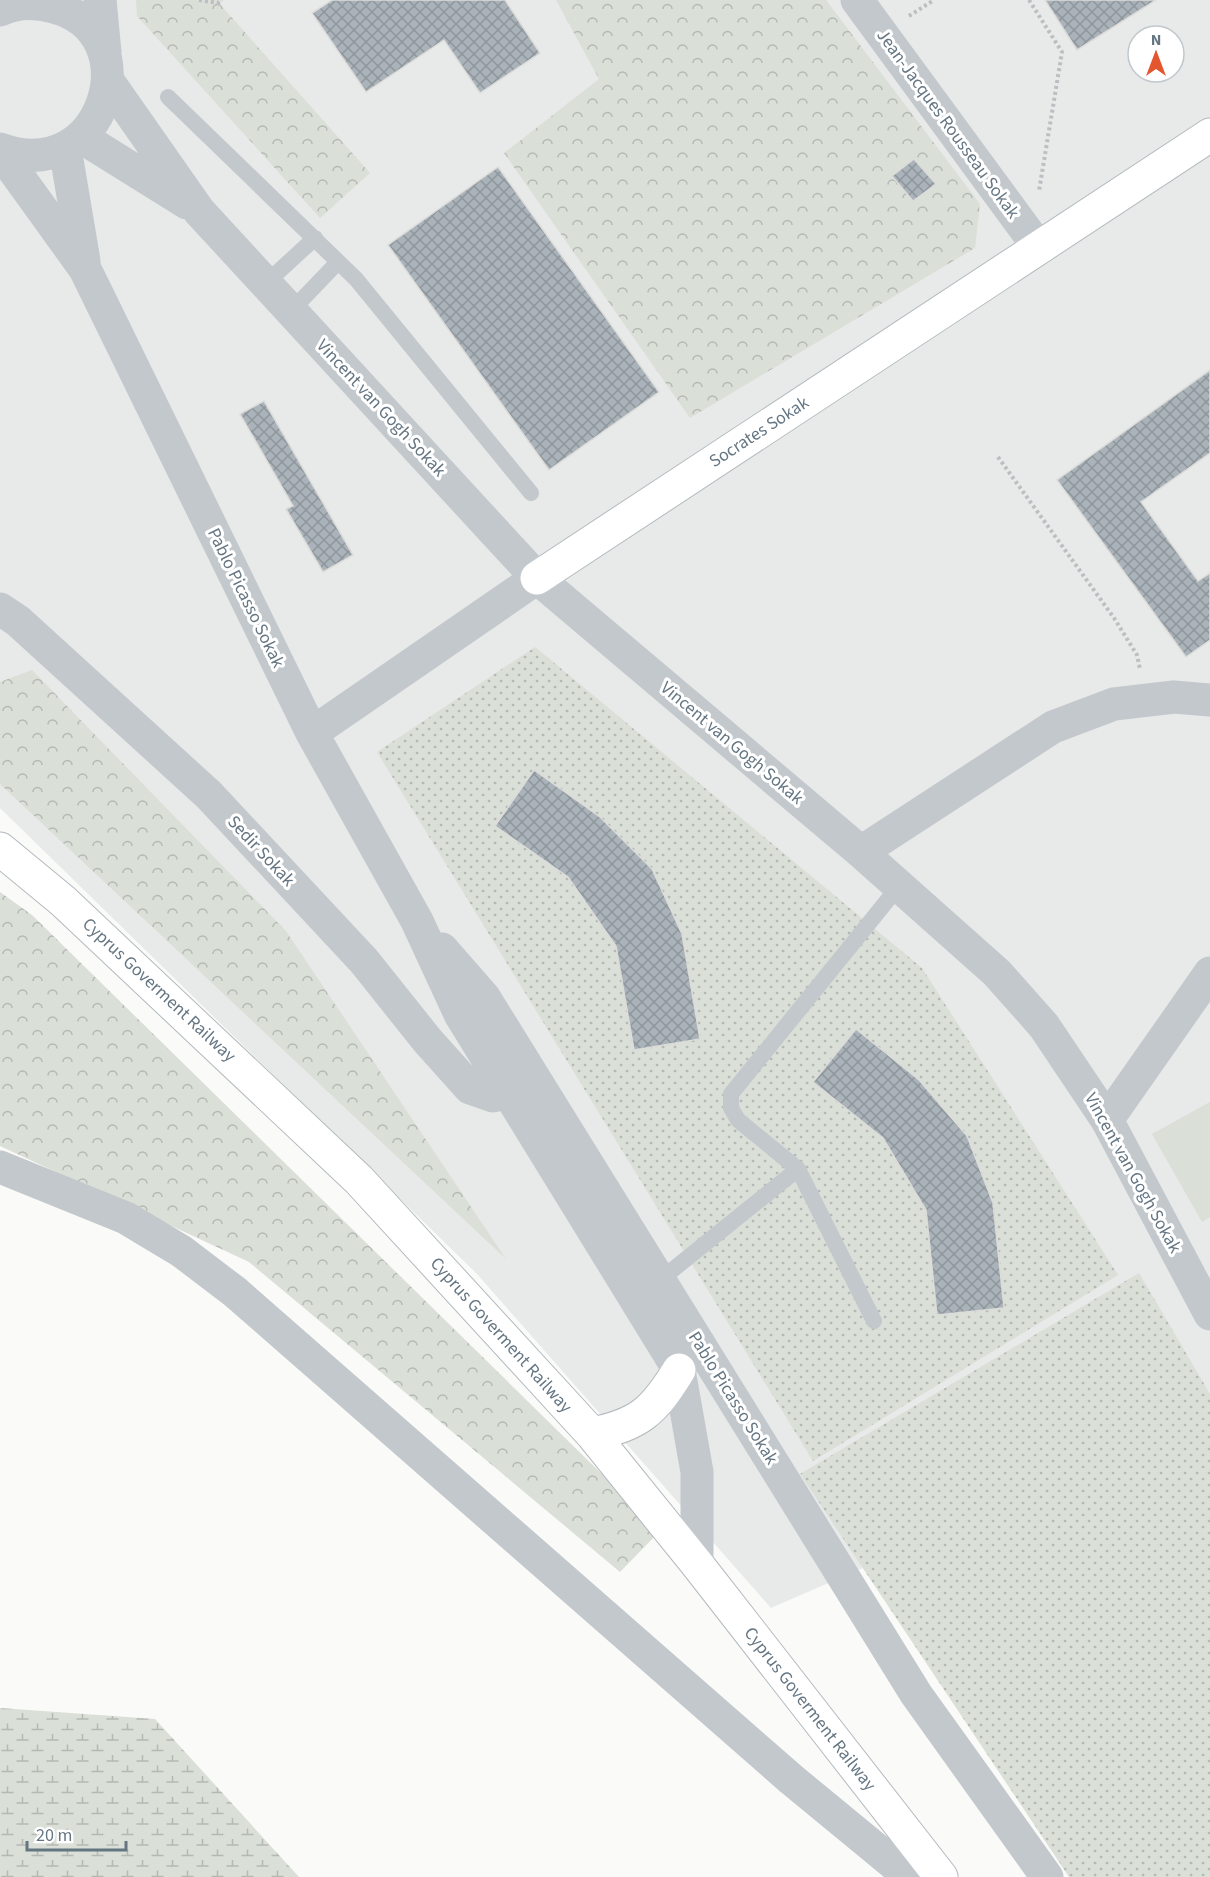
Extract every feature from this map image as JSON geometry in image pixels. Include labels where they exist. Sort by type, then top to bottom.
[{"type":"main road","name":"Socrates Sokak","points":[[537,578],[1210,135]]},
{"type":"main road","name":"Cyprus Goverment Railway","points":[[0,849],[63,901],[359,1179],[591,1434],[697,1564],[941,1877]]},
{"type":"main road","points":[[591,1434],[617,1429],[643,1417],[660,1401],[679,1370]]},
{"type":"street","points":[[0,150],[32,156],[49,154],[73,143],[95,122],[105,102],[107,71],[100,0]]},
{"type":"street","name":"Jean-Jacques Rousseau Sokak","points":[[857,0],[1039,248]]},
{"type":"street","points":[[7,6],[34,3],[60,8],[76,17],[89,29],[100,44],[107,71],[199,211]]},
{"type":"street","points":[[73,143],[199,211]]},
{"type":"street","points":[[73,143],[85,269]]},
{"type":"street","points":[[0,150],[85,269]]},
{"type":"street","name":"Vincent van Gogh Sokak","points":[[199,211],[537,578],[861,852],[997,973],[1044,1026],[1107,1120],[1210,1314]]},
{"type":"street","name":"Pablo Picasso Sokak","points":[[85,269],[312,733],[417,921],[460,1014],[679,1370],[697,1472],[697,1564]]},
{"type":"street","name":"Socrates Sokak","points":[[312,733],[537,578]]},
{"type":"street","name":"Sedir Sokak","points":[[0,609],[18,621],[209,795],[364,961],[470,1088],[493,1096],[510,1092]]},
{"type":"street","points":[[861,852],[1053,727],[1114,704],[1174,697],[1210,700]]},
{"type":"street","name":"Pablo Picasso Sokak","points":[[417,921],[484,997],[916,1694],[1047,1877]]},
{"type":"street","points":[[1107,1120],[1210,973]]},
{"type":"street","points":[[0,1167],[126,1218],[181,1251],[235,1292],[791,1779],[910,1877]]},
{"type":"lane","points":[[168,97],[356,279],[531,494]]},
{"type":"lane","points":[[266,283],[315,238]]},
{"type":"lane","points":[[291,311],[338,262]]},
{"type":"lane","points":[[873,1321],[798,1168],[738,1120],[731,1108],[731,1094],[899,886]]},
{"type":"lane","points":[[660,1280],[798,1168]]},
{"type":"path","points":[[199,0],[218,3],[221,0]]},
{"type":"path","points":[[900,21],[934,0]]},
{"type":"path","points":[[1029,0],[1062,52],[1039,191]]},
{"type":"path","points":[[1032,185],[1047,195]]},
{"type":"path","points":[[998,457],[1114,618],[1137,655],[1146,699]]},
{"type":"shaded area","points":[[0,0],[1210,0],[1210,1417],[771,1608],[477,1274],[0,808]]},
{"type":"green space","points":[[136,0],[224,0],[219,3],[370,173],[320,218],[137,16]]},
{"type":"green space","points":[[556,0],[826,0],[980,204],[975,248],[690,418],[504,153],[599,79]]},
{"type":"green space","points":[[535,647],[922,968],[1118,1275],[813,1461],[377,752]]},
{"type":"green space","points":[[32,670],[286,931],[506,1259],[0,784],[0,682]]},
{"type":"green space","points":[[0,892],[32,915],[660,1531],[620,1572],[249,1262],[0,1146]]},
{"type":"green space","points":[[1210,1102],[1210,1217],[1202,1222],[1152,1134]]},
{"type":"green space","points":[[1139,1273],[1210,1394],[1210,1877],[1069,1877],[800,1474]]},
{"type":"green space","points":[[0,1708],[155,1719],[299,1877],[0,1877]]},
{"type":"building","points":[[332,0],[505,0],[540,53],[480,93],[444,40],[366,92],[312,13]]},
{"type":"building","points":[[1045,0],[1156,0],[1077,50]]},
{"type":"building","points":[[914,159],[936,184],[913,201],[892,176]]},
{"type":"building","points":[[498,167],[659,392],[549,470],[388,245]]},
{"type":"building","points":[[1210,370],[1210,453],[1141,502],[1198,581],[1210,573],[1210,640],[1186,657],[1057,480]]},
{"type":"building","points":[[264,401],[353,555],[323,572],[286,509],[293,506],[240,414]]},
{"type":"building","points":[[534,770],[600,817],[652,869],[682,934],[700,1039],[634,1050],[616,946],[568,877],[495,826]]},
{"type":"building","points":[[856,1029],[919,1080],[967,1136],[993,1203],[1004,1308],[937,1315],[926,1210],[883,1138],[813,1082]]}]
